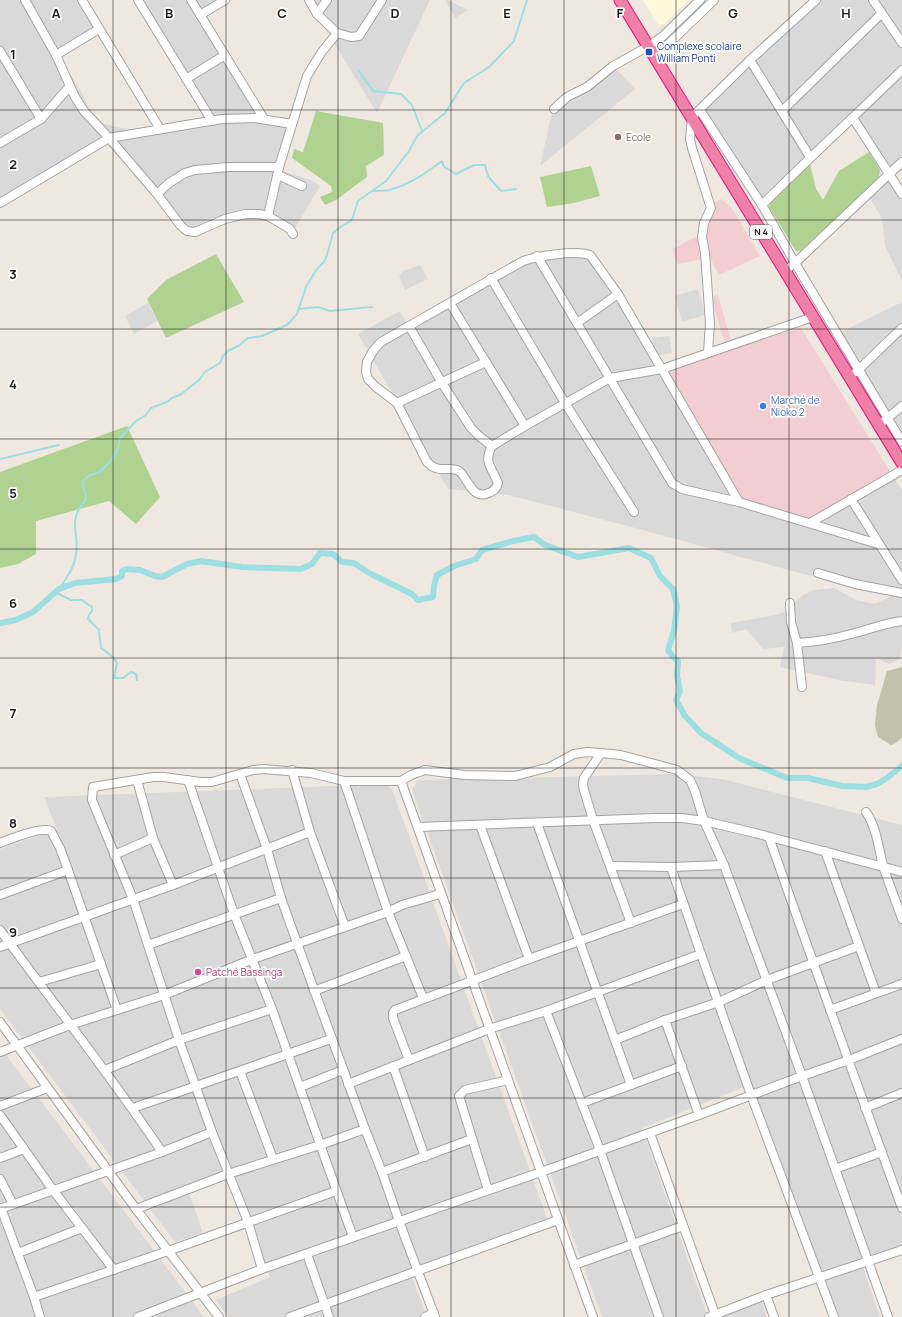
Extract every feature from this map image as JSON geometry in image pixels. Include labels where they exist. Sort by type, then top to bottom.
[{"type":"highway","name":"N 4","points":[[620,0],[655,57],[696,114],[812,317],[902,463]]},
{"type":"street","points":[[25,0],[56,55],[75,97],[84,111],[157,194],[186,231],[195,232],[225,219],[245,214],[259,214],[268,216],[290,229],[293,234]]},
{"type":"street","points":[[82,0],[160,129]]},
{"type":"street","points":[[139,0],[212,121]]},
{"type":"street","points":[[192,0],[264,119]]},
{"type":"street","points":[[200,15],[225,0]]},
{"type":"street","points":[[309,0],[317,14],[337,33],[351,37],[359,36],[382,0]]},
{"type":"street","points":[[317,14],[327,0]]},
{"type":"street","points":[[554,109],[567,97],[586,87],[663,36],[700,0]]},
{"type":"street","points":[[655,57],[714,0]]},
{"type":"street","points":[[708,353],[710,323],[705,253],[702,237],[704,223],[711,208],[690,139],[696,114],[750,60],[816,0]]},
{"type":"street","points":[[873,0],[902,43]]},
{"type":"street","points":[[782,111],[881,14]]},
{"type":"street","points":[[56,55],[99,29]]},
{"type":"street","points":[[268,216],[278,171],[307,76],[321,53],[337,33]]},
{"type":"street","points":[[0,51],[41,119]]},
{"type":"street","points":[[186,79],[225,55]]},
{"type":"street","points":[[750,60],[810,157]]},
{"type":"street","points":[[762,205],[810,157],[853,118],[902,70]]},
{"type":"street","points":[[0,143],[41,119],[70,86]]},
{"type":"street","points":[[696,114],[762,205],[902,442]]},
{"type":"street","points":[[0,203],[109,138],[212,121],[255,118],[292,124]]},
{"type":"street","points":[[853,118],[902,194]]},
{"type":"street","points":[[785,271],[902,162]]},
{"type":"street","points":[[157,194],[169,183],[185,173],[195,170],[229,167],[278,171],[302,186]]},
{"type":"street","points":[[739,502],[662,369],[618,294],[590,255],[582,253],[537,256],[523,261],[381,342],[373,351],[367,362],[366,372],[368,379],[376,387],[397,402],[427,462],[431,466],[459,471],[467,483],[476,492],[480,494],[487,494],[498,486],[487,459],[492,446],[610,378],[662,369],[812,317]]},
{"type":"street","points":[[537,256],[672,483],[689,491],[739,502],[878,544]]},
{"type":"street","points":[[491,278],[634,512]]},
{"type":"street","points":[[577,323],[618,294]]},
{"type":"street","points":[[450,303],[525,426]]},
{"type":"street","points":[[409,326],[442,383],[471,428],[492,446]]},
{"type":"street","points":[[849,378],[902,328]]},
{"type":"street","points":[[397,402],[486,362]]},
{"type":"street","points":[[879,425],[902,406]]},
{"type":"street","points":[[810,524],[902,470]]},
{"type":"street","points":[[851,499],[902,580]]},
{"type":"street","points":[[818,573],[855,584],[902,593]]},
{"type":"street","points":[[790,603],[791,622],[797,643],[802,687]]},
{"type":"street","points":[[797,643],[829,640],[884,624],[902,621]]},
{"type":"street","points":[[601,752],[584,778],[583,784],[593,820],[631,923]]},
{"type":"street","points":[[262,1269],[248,1222],[212,1132],[179,1040],[132,899],[92,800],[93,788],[153,777],[212,782],[263,768],[292,770],[344,781],[401,781],[411,775],[425,770],[464,775],[516,776],[550,767],[574,754],[601,752],[621,755],[677,770],[690,780],[704,822],[724,865],[767,980],[888,1317]]},
{"type":"street","points":[[292,770],[310,832],[345,927]]},
{"type":"street","points":[[240,774],[267,849],[281,898],[331,1039],[435,1315],[425,1317]]},
{"type":"street","points":[[137,780],[152,838],[173,885]]},
{"type":"street","points":[[188,780],[234,914],[272,1009],[353,1237]]},
{"type":"street","points":[[344,781],[388,912],[423,998]]},
{"type":"street","points":[[401,781],[440,894],[593,1317]]},
{"type":"street","points":[[866,812],[869,816],[884,867],[902,919]]},
{"type":"street","points":[[418,827],[682,818],[769,837],[902,872]]},
{"type":"street","points":[[537,823],[631,1085]]},
{"type":"street","points":[[480,825],[529,959]]},
{"type":"street","points":[[0,843],[26,834],[49,830],[51,831],[60,848],[117,1010]]},
{"type":"street","points":[[0,947],[173,885],[310,832]]},
{"type":"street","points":[[769,837],[812,963],[849,1060],[902,1208]]},
{"type":"street","points":[[114,854],[152,838]]},
{"type":"street","points":[[825,851],[876,993]]},
{"type":"street","points":[[611,866],[671,867],[724,865]]},
{"type":"street","points":[[671,867],[752,1095],[834,1317]]},
{"type":"street","points":[[0,895],[68,870]]},
{"type":"street","points":[[0,1052],[70,1025],[164,995],[253,959],[388,912],[402,905],[440,894]]},
{"type":"street","points":[[148,945],[281,898]]},
{"type":"street","points":[[409,1060],[393,1018],[393,1013],[395,1010],[423,998],[683,904]]},
{"type":"street","points":[[0,930],[133,1108],[162,1152]]},
{"type":"street","points":[[615,1040],[665,1020],[719,1002],[767,980],[859,946]]},
{"type":"street","points":[[348,1084],[489,1029],[597,993],[701,954]]},
{"type":"street","points":[[314,991],[406,956]]},
{"type":"street","points":[[39,982],[101,964]]},
{"type":"street","points":[[830,1010],[902,984]]},
{"type":"street","points":[[105,1070],[179,1040],[272,1009]]},
{"type":"street","points":[[546,1011],[600,1150],[658,1317]]},
{"type":"street","points":[[665,1020],[699,1115]]},
{"type":"street","points":[[0,1022],[136,1209],[218,1317]]},
{"type":"street","points":[[133,1108],[331,1039]]},
{"type":"street","points":[[140,1317],[262,1269],[650,1133],[902,1039]]},
{"type":"street","points":[[393,1066],[425,1157]]},
{"type":"street","points":[[582,1102],[682,1066]]},
{"type":"street","points":[[300,1087],[343,1070]]},
{"type":"street","points":[[240,1071],[273,1159]]},
{"type":"street","points":[[488,1190],[459,1096],[465,1090],[508,1080]]},
{"type":"street","points":[[0,1106],[47,1088]]},
{"type":"street","points":[[865,1108],[902,1094]]},
{"type":"street","points":[[0,1115],[114,1270]]},
{"type":"street","points":[[136,1209],[228,1174],[320,1145],[364,1129]]},
{"type":"street","points":[[40,1317],[1,1208],[162,1152],[212,1132]]},
{"type":"street","points":[[650,1133],[713,1316],[766,1295],[902,1250]]},
{"type":"street","points":[[382,1172],[472,1140]]},
{"type":"street","points":[[0,1158],[24,1149]]},
{"type":"street","points":[[835,1168],[882,1152]]},
{"type":"street","points":[[0,1179],[14,1204]]},
{"type":"street","points":[[34,1297],[168,1252],[336,1191]]},
{"type":"street","points":[[290,1317],[558,1220]]},
{"type":"street","points":[[574,1265],[683,1226]]},
{"type":"street","points":[[18,1252],[82,1228]]},
{"type":"street","points":[[307,1254],[329,1317]]},
{"type":"street","points":[[766,1295],[774,1317]]},
{"type":"shaded area","points":[[0,0],[80,0],[98,29],[58,54],[83,95],[94,121],[150,135],[212,121],[138,0],[233,0],[204,17],[266,120],[294,125],[283,171],[313,181],[320,186],[293,232],[270,221],[243,214],[226,215],[209,219],[189,230],[109,138],[0,203]]},
{"type":"shaded area","points":[[307,0],[430,0],[377,113],[344,59]]},
{"type":"shaded area","points":[[445,0],[448,0],[468,10],[455,18]]},
{"type":"shaded area","points":[[643,0],[689,0],[664,24],[658,25]]},
{"type":"shaded area","points":[[816,0],[902,0],[902,162],[890,174],[853,118],[762,205],[700,110]]},
{"type":"shaded area","points":[[613,66],[635,89],[540,166],[553,108]]},
{"type":"shaded area","points":[[892,178],[902,195],[902,281],[885,246],[882,218],[869,197]]},
{"type":"shaded area","points":[[721,199],[733,210],[760,256],[719,275],[710,258],[677,264],[673,249],[705,232],[705,222],[714,203]]},
{"type":"shaded area","points":[[590,255],[660,368],[893,476],[902,490],[902,646],[900,659],[889,664],[876,658],[875,685],[844,681],[780,667],[784,647],[763,649],[746,629],[732,633],[731,623],[785,612],[803,595],[814,590],[834,588],[856,600],[875,604],[894,595],[803,574],[508,495],[448,489],[358,334],[400,311],[410,329],[524,263],[538,259]]},
{"type":"shaded area","points":[[420,265],[428,279],[405,290],[399,276],[403,271]]},
{"type":"shaded area","points":[[698,289],[705,315],[682,322],[675,296]]},
{"type":"shaded area","points":[[718,295],[731,341],[725,344],[711,297]]},
{"type":"shaded area","points":[[902,302],[902,442],[837,334]]},
{"type":"shaded area","points":[[148,303],[157,321],[134,334],[125,316]]},
{"type":"shaded area","points":[[801,328],[893,476],[811,525],[745,508],[660,368]]},
{"type":"shaded area","points":[[669,336],[672,353],[654,356],[652,338]]},
{"type":"shaded area","points":[[902,667],[902,738],[891,745],[878,737],[875,725],[877,705],[887,671]]},
{"type":"shaded area","points":[[677,774],[722,779],[902,825],[902,1245],[860,1258],[880,1317],[839,1317],[752,1084],[642,1128],[708,1317],[602,1317],[412,790],[418,780]]},
{"type":"shaded area","points":[[385,784],[392,789],[547,1218],[409,1269],[427,1317],[228,1317],[216,1300],[270,1277],[231,1171],[187,1187],[203,1233],[175,1242],[0,1009],[0,849],[57,829],[44,797]]},
{"type":"shaded area","points":[[0,1047],[204,1317],[0,1317]]},
{"type":"shaded area","points":[[761,1301],[767,1317],[720,1316]]},
{"type":"green space","points":[[316,111],[383,123],[384,155],[366,166],[367,177],[336,200],[325,205],[320,197],[332,192],[331,186],[292,158],[294,149],[303,152]]},
{"type":"green space","points":[[869,152],[880,170],[879,177],[802,251],[796,251],[769,207],[771,202],[810,164],[816,189],[823,200],[839,171]]},
{"type":"green space","points":[[591,166],[600,196],[574,203],[547,207],[540,177]]},
{"type":"green space","points":[[216,254],[244,302],[166,338],[147,299],[166,280]]},
{"type":"green space","points":[[127,426],[160,497],[136,524],[109,501],[36,521],[36,554],[18,564],[0,568],[0,472]]},
{"type":"waterway","points":[[59,589],[75,560],[77,546],[75,521],[80,507],[86,499],[83,481],[90,475],[100,472],[114,457],[120,438],[136,421],[146,415],[151,408],[180,395],[199,380],[205,372],[220,363],[223,356],[228,351],[238,346],[248,338],[262,336],[287,325],[297,314],[306,287],[316,270],[324,262],[333,233],[352,220],[358,201],[386,181],[409,151],[417,136],[445,113],[464,83],[489,67],[514,41],[527,0]]},
{"type":"waterway","points":[[359,71],[373,91],[401,94],[412,105],[422,131]]},
{"type":"waterway","points":[[373,191],[389,190],[410,182],[442,161],[444,167],[456,174],[474,165],[485,165],[488,176],[501,191],[516,189]]},
{"type":"waterway","points":[[299,309],[318,307],[330,311],[372,307]]},
{"type":"waterway","points":[[0,459],[59,445]]},
{"type":"waterway","points":[[0,623],[16,620],[33,612],[59,589],[75,583],[116,579],[122,576],[122,571],[127,569],[140,570],[162,577],[187,564],[201,561],[242,567],[301,569],[312,564],[320,553],[333,554],[342,562],[354,563],[369,573],[412,594],[418,600],[433,597],[437,575],[454,566],[476,559],[482,550],[513,541],[534,537],[545,545],[578,557],[629,548],[651,558],[660,576],[673,589],[677,606],[674,631],[668,650],[678,661],[677,676],[680,691],[676,700],[685,716],[701,733],[739,758],[787,778],[808,778],[842,786],[866,787],[877,784],[902,766]]},
{"type":"waterway","points":[[55,592],[71,600],[82,600],[92,607],[92,611],[88,619],[99,630],[101,648],[113,657],[117,663],[114,678],[123,678],[131,672],[136,674],[137,680]]},
{"type":"place","name":"Complexe scolaire William Ponti","points":[[649,52]]},
{"type":"place","name":"Ecole","points":[[618,137]]},
{"type":"place","name":"Marché de Nioko 2","points":[[763,406]]},
{"type":"place","name":"Patché Bassinga","points":[[198,972]]}]
